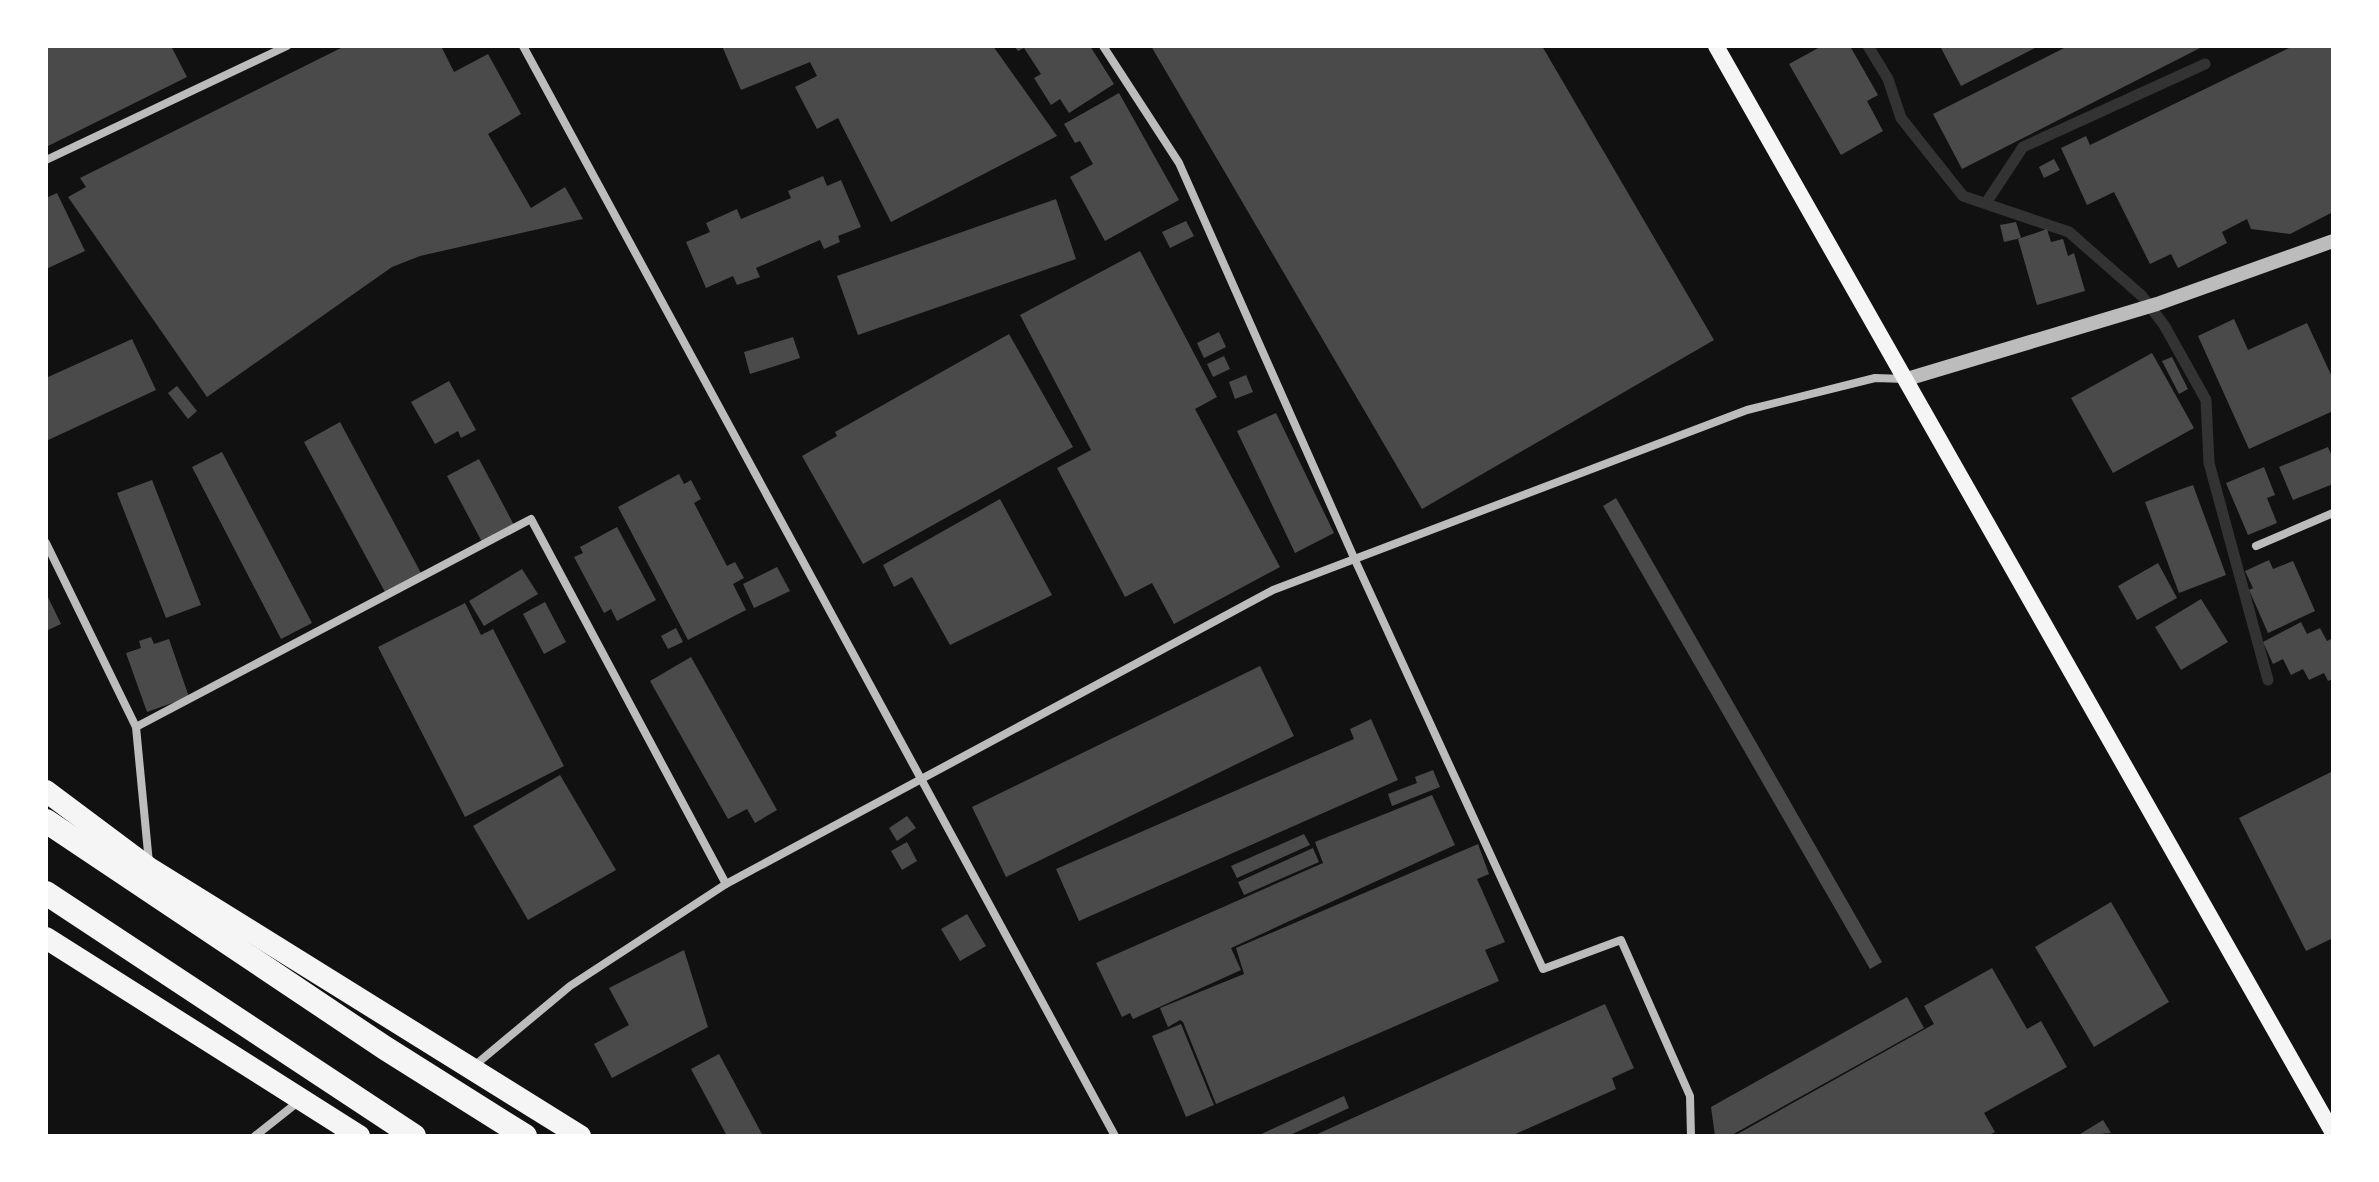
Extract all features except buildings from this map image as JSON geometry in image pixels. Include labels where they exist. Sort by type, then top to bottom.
[{"type":"highway","points":[[46,791],[149,868],[580,1136]]},
{"type":"highway","points":[[46,821],[385,1048],[525,1136]]},
{"type":"highway","points":[[46,893],[414,1136]]},
{"type":"highway","points":[[46,938],[359,1136]]},
{"type":"main road","points":[[1716,46],[2333,1133]]},
{"type":"street","points":[[46,160],[287,46]]},
{"type":"street","points":[[523,46],[1115,1136]]},
{"type":"street","points":[[1103,46],[1179,163],[1355,560],[1543,969],[1621,940],[1690,1096],[1691,1136]]},
{"type":"street","points":[[472,1067],[570,986],[726,884],[1273,590],[1747,410],[1875,378],[1907,379],[2157,304],[2333,241]]},
{"type":"street","points":[[2256,546],[2333,513]]},
{"type":"street","points":[[136,727],[531,519],[726,884]]},
{"type":"street","points":[[46,543],[136,727],[149,868]]},
{"type":"street","points":[[255,1136],[301,1100]]},
{"type":"waterway","points":[[1868,46],[1888,79],[1901,118],[1963,196],[2069,232],[2142,296],[2164,325],[2206,400],[2209,463],[2268,680]]},
{"type":"waterway","points":[[1986,203],[2023,147],[2205,64]]}]
